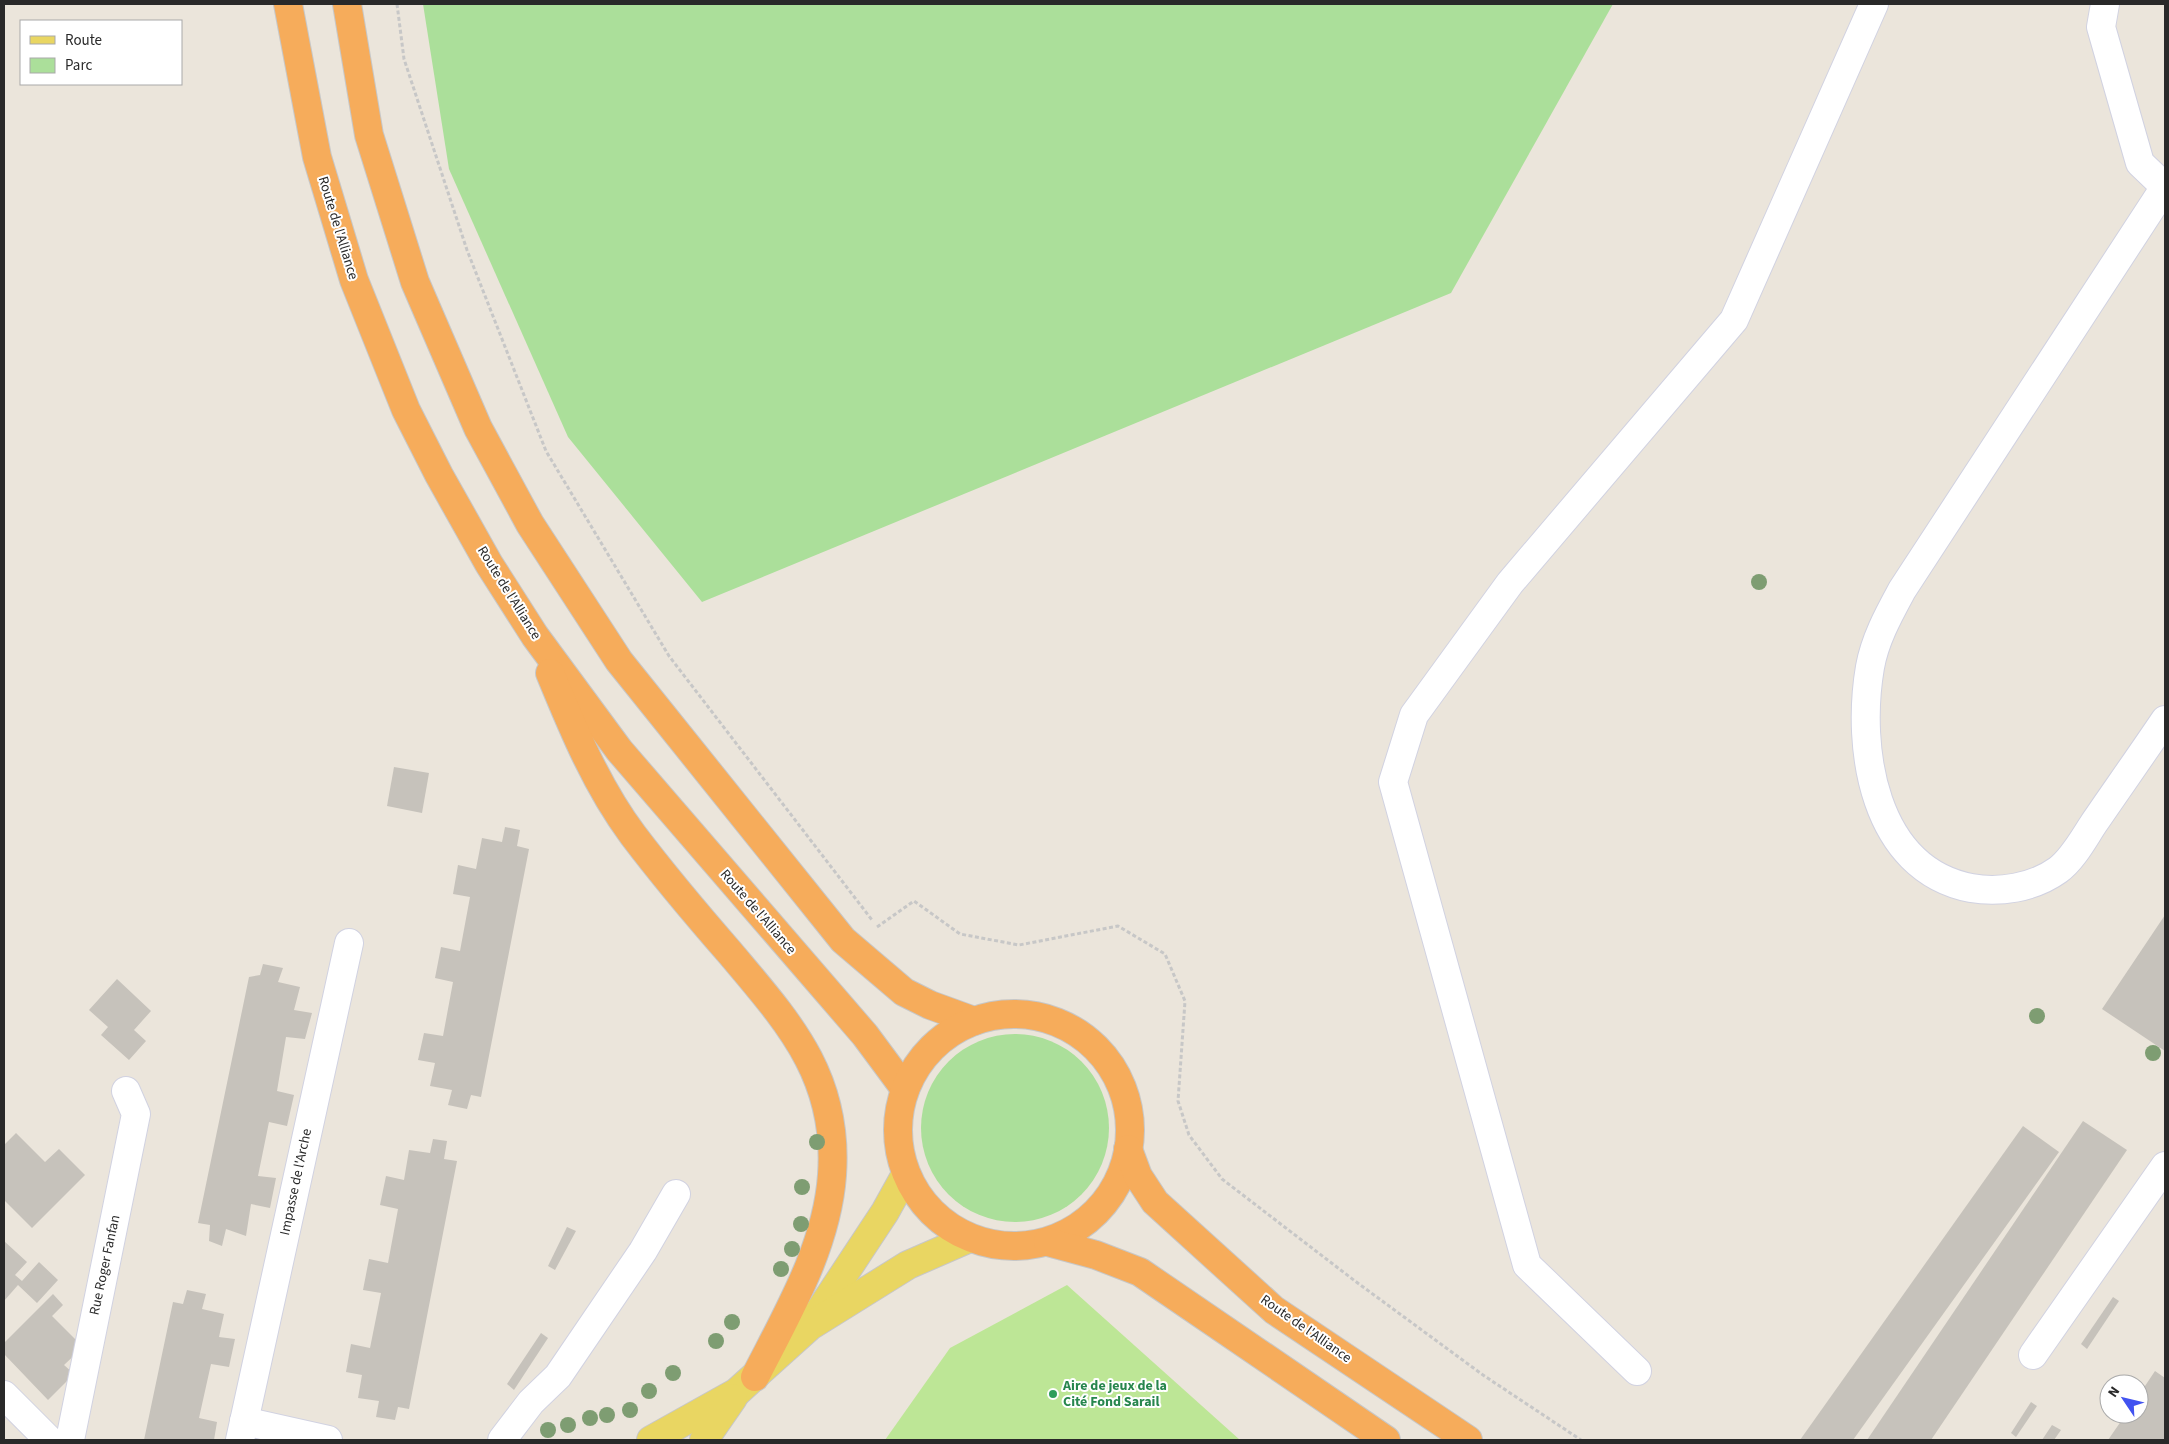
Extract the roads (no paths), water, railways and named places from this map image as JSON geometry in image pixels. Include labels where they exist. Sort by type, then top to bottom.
[{"type":"highway","name":"Route de l'Alliance","points":[[288,4],[317,157],[354,280],[406,410],[439,476],[490,564],[536,636],[619,750],[864,1035],[905,1089]]},
{"type":"highway","points":[[347,4],[368,135],[415,282],[478,428],[530,524],[619,661],[843,940],[904,992],[930,1005],[974,1021]]},
{"type":"highway","points":[[536,636],[569,720],[593,770],[611,800],[632,833],[678,892],[785,1018],[811,1061],[827,1102],[831,1120],[832,1174],[828,1204],[821,1232],[805,1275],[746,1385]]},
{"type":"highway","points":[[1020,1013],[1050,1018],[1076,1031],[1099,1049],[1116,1074],[1127,1101],[1130,1130],[1128,1150],[1115,1187],[1098,1211],[1074,1230],[1048,1242],[1020,1246],[991,1245],[970,1238],[939,1220],[919,1199],[906,1174],[898,1146],[898,1117],[905,1089],[919,1063],[938,1042],[963,1025],[974,1021],[990,1016],[1020,1013]]},
{"type":"highway","name":"Route de l'Alliance","points":[[1128,1150],[1138,1176],[1155,1202],[1274,1310],[1468,1440]]},
{"type":"highway","points":[[1048,1242],[1096,1255],[1140,1272],[1386,1440]]},
{"type":"main road","points":[[810,1326],[885,1212],[906,1174]]},
{"type":"main road","points":[[704,1440],[746,1385],[810,1326],[908,1265],[970,1238]]},
{"type":"main road","points":[[651,1440],[746,1385]]},
{"type":"street","points":[[1637,1371],[1527,1265],[1393,782],[1414,715],[1510,583],[1734,320],[1874,4]]},
{"type":"street","points":[[2105,4],[2101,26],[2140,163],[2165,187],[1902,590],[1878,641],[1871,665],[1866,712],[1870,768],[1875,791],[1892,831],[1911,854],[1935,874],[1961,886],[1998,890],[2018,887],[2040,880],[2059,870],[2165,720]]},
{"type":"street","name":"Impasse de l'Arche","points":[[328,1440],[242,1431],[348,943]]},
{"type":"street","name":"Rue Roger Fanfan","points":[[70,1440],[136,1114],[126,1091]]},
{"type":"street","points":[[2032,1355],[2165,1166]]},
{"type":"street","points":[[502,1440],[531,1402],[558,1376],[643,1251],[676,1194]]},
{"type":"street","points":[[4,1395],[49,1440]]},
{"type":"place","name":"Aire de jeux de la Cité Fond Sarail","points":[[1053,1394]]}]
